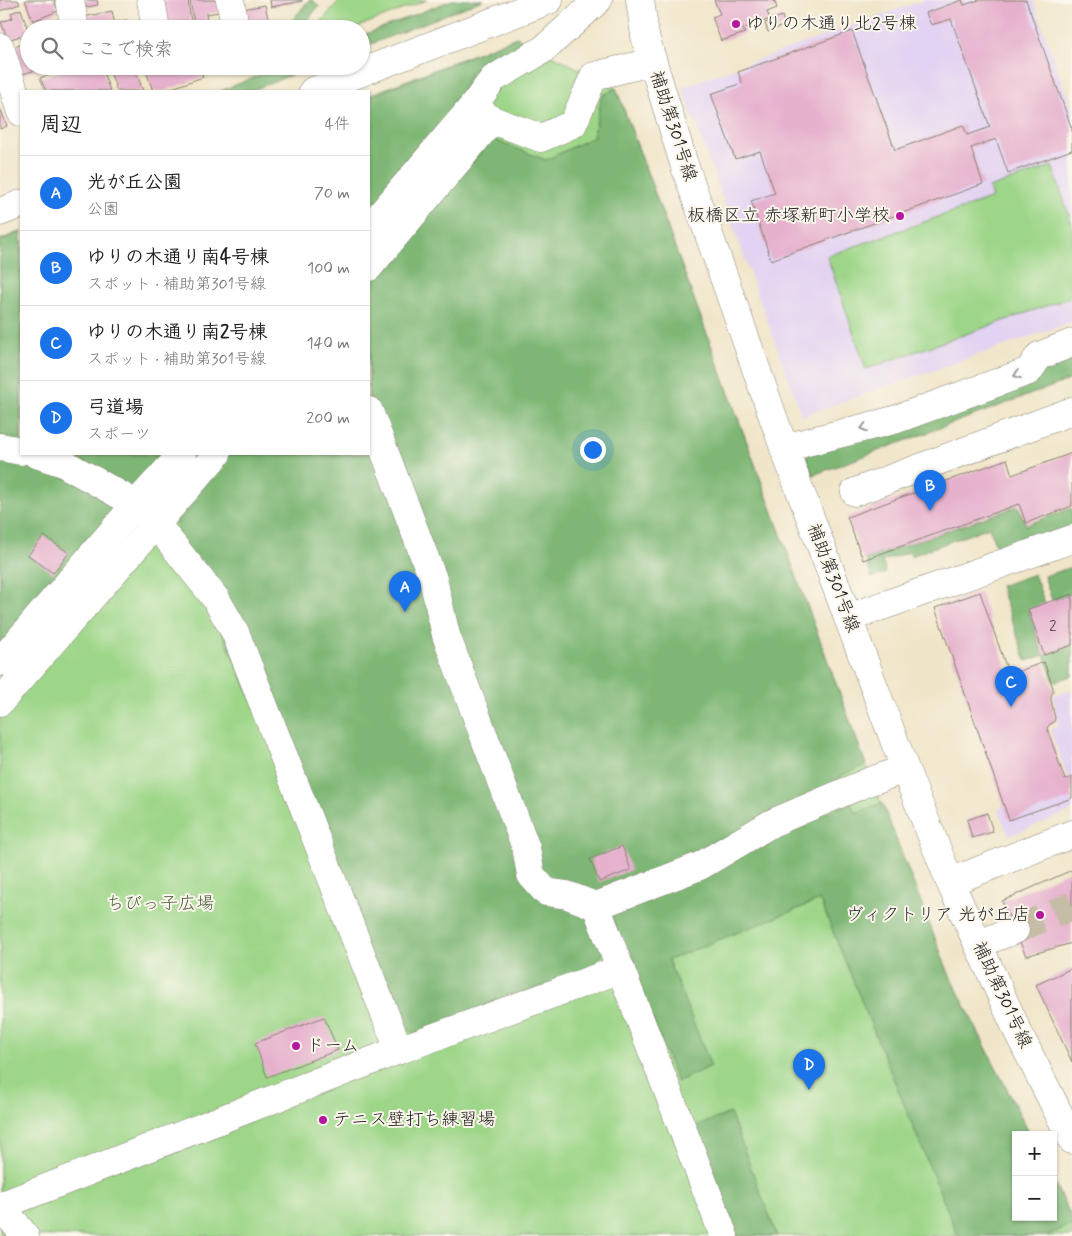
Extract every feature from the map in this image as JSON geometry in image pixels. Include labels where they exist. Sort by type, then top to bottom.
[{"type":"street","points":[[70,0],[73,20]]},
{"type":"street","points":[[151,0],[154,20]]},
{"type":"street","points":[[370,69],[549,0]]},
{"type":"street","points":[[370,267],[483,113],[493,79],[544,49],[598,0]]},
{"type":"street","name":"補助第301号線","points":[[640,0],[645,36],[684,164],[784,448],[905,769],[950,882],[1018,1032],[1072,1140]]},
{"type":"street","points":[[0,47],[6,85],[20,110]]},
{"type":"street","points":[[483,113],[541,138],[573,124],[594,76],[652,62]]},
{"type":"street","points":[[316,90],[354,75]]},
{"type":"street","points":[[370,227],[483,113]]},
{"type":"street","points":[[0,212],[20,204]]},
{"type":"street","points":[[784,448],[894,420],[1029,371],[1039,356],[1072,343]]},
{"type":"street","points":[[855,492],[1072,411]]},
{"type":"street","points":[[370,414],[433,579],[446,635],[526,848],[530,875],[546,892],[567,895],[596,906],[700,866],[772,823],[868,782],[905,769]]},
{"type":"street","points":[[0,447],[20,451]]},
{"type":"street","points":[[39,455],[63,463],[136,504],[156,524],[216,599],[236,632],[399,1050]]},
{"type":"street","points":[[0,662],[136,504],[181,455]]},
{"type":"street","points":[[0,702],[216,455]]},
{"type":"street","points":[[848,618],[1072,539]]},
{"type":"street","points":[[950,882],[1069,844]]},
{"type":"street","points":[[596,906],[724,1236]]},
{"type":"street","points":[[978,944],[1015,930]]},
{"type":"street","points":[[25,1236],[0,1207],[399,1050],[621,969]]},
{"type":"shaded area","name":"板橋区立 赤塚新町小学校","points":[[924,0],[1033,0],[1072,110],[1072,322],[802,416],[682,87]]},
{"type":"shaded area","points":[[1072,690],[1072,811],[1009,836],[998,808],[1069,781],[1050,729],[1059,726],[1053,696]]},
{"type":"green space","points":[[309,0],[312,0],[319,6],[307,20],[292,20]]},
{"type":"green space","points":[[340,0],[427,0],[370,22],[370,20],[323,20]]},
{"type":"green space","points":[[452,0],[483,0],[370,44],[370,32]]},
{"type":"green space","name":"ちびっ子広場","points":[[517,37],[616,88],[866,765],[949,974],[1028,1131],[1012,1131],[1012,1221],[1057,1221],[1057,1189],[1072,1219],[1072,1236],[0,1236],[0,240],[20,231],[20,455],[370,455],[370,95]]},
{"type":"green space","points":[[517,37],[525,42],[524,51],[471,71],[456,105],[370,220],[370,97]]},
{"type":"green space","points":[[260,75],[291,75],[253,90],[223,90]]},
{"type":"green space","points":[[616,88],[866,765],[840,776],[843,783],[686,860],[583,899],[604,952],[593,967],[415,1034],[399,1024],[176,531],[178,513],[227,455],[370,455],[370,285],[492,139],[546,160],[593,137],[602,96]]},
{"type":"green space","points":[[1052,166],[1072,224],[1072,297],[866,369],[827,256],[992,198],[989,188]]},
{"type":"green space","points":[[20,232],[20,440],[0,435],[0,241]]},
{"type":"green space","points":[[1072,349],[1072,379],[813,475],[806,456]]},
{"type":"green space","points":[[72,455],[171,455],[132,489]]},
{"type":"green space","points":[[0,458],[37,464],[112,500],[114,521],[0,650]]},
{"type":"green space","points":[[1018,506],[1026,525],[1072,508],[1072,528],[999,554],[989,527],[911,556],[909,552],[882,561],[886,573],[872,578],[866,559]]},
{"type":"green space","points":[[1072,567],[1072,594],[1052,600],[1044,576]]},
{"type":"green space","points":[[1034,574],[1045,604],[1028,610],[1043,655],[1072,645],[1072,676],[1054,682],[1044,655],[1026,661],[1000,586]]},
{"type":"green space","points":[[851,803],[855,813],[882,803],[949,974],[1028,1131],[1012,1131],[1012,1221],[1057,1221],[1057,1189],[1072,1219],[1072,1225],[1045,1236],[958,1236],[820,900],[668,960],[711,1066],[677,1082],[610,912],[771,835]]},
{"type":"green space","points":[[730,1113],[777,1236],[735,1236],[694,1127]]},
{"type":"building","points":[[0,0],[18,0],[20,4],[0,11]]},
{"type":"building","points":[[25,0],[54,0],[58,11],[33,20]]},
{"type":"building","points":[[75,0],[97,0],[98,5],[77,9]]},
{"type":"building","points":[[154,0],[188,0],[191,20],[157,20]]},
{"type":"building","points":[[190,0],[219,0],[220,12],[206,14],[207,20],[193,20]]},
{"type":"building","points":[[270,0],[302,0],[302,1],[271,7]]},
{"type":"building","name":"ゆりの木通り北2号棟","points":[[714,0],[774,0],[777,8],[767,12],[770,19],[743,29],[745,33],[721,41],[712,17],[720,14]]},
{"type":"building","points":[[962,0],[964,5],[979,0],[1026,0],[1072,129],[1072,150],[1008,173],[996,139],[971,148],[983,184],[771,260],[751,201],[775,193],[760,151],[735,159],[711,94],[742,83],[738,72],[852,31],[895,150],[963,125],[967,135],[990,127],[951,19],[931,25],[926,13]]},
{"type":"building","points":[[265,5],[268,20],[245,20],[243,9]]},
{"type":"building","points":[[21,9],[25,20],[20,20],[20,36],[8,40],[1,22],[13,18],[11,13]]},
{"type":"building","points":[[112,11],[114,20],[78,20],[78,18]]},
{"type":"building","points":[[782,16],[785,25],[768,32],[765,23]]},
{"type":"building","points":[[20,45],[20,75],[11,48]]},
{"type":"building","points":[[50,75],[104,75],[110,90],[46,90],[40,78]]},
{"type":"building","points":[[111,75],[137,75],[143,90],[117,90]]},
{"type":"building","points":[[147,75],[202,75],[203,77],[167,90],[153,90]]},
{"type":"building","points":[[0,108],[7,126],[0,129]]},
{"type":"building","points":[[1072,453],[1072,506],[1026,523],[1019,504],[863,560],[847,517],[1007,459],[1012,475]]},
{"type":"building","points":[[44,536],[69,553],[53,573],[28,555]]},
{"type":"building","points":[[980,592],[1009,675],[1044,662],[1053,688],[1051,700],[1055,718],[1054,722],[1047,728],[1065,780],[1072,777],[1072,798],[1009,820],[935,608]]},
{"type":"building","points":[[1072,594],[1072,645],[1044,655],[1028,609]]},
{"type":"building","points":[[987,813],[993,832],[972,838],[967,820]]},
{"type":"building","points":[[622,846],[631,870],[599,882],[590,859]]},
{"type":"building","name":"ヴィクトリア 光が丘店","points":[[1072,870],[1072,943],[1026,956],[1002,901]]},
{"type":"building","points":[[1072,968],[1072,1062],[1036,985]]},
{"type":"building","name":"ドーム","points":[[324,1017],[338,1050],[267,1077],[255,1043]]},
{"type":"tunnel","points":[[1015,930],[1072,906]]},
{"type":"place","name":"ゆりの木通り北2号棟","points":[[736,24]]},
{"type":"place","name":"板橋区立 赤塚新町小学校","points":[[900,216]]},
{"type":"place","name":"ゆりの木通り南4号棟","points":[[930,511]]},
{"type":"place","name":"光が丘公園","points":[[405,612]]},
{"type":"place","name":"ゆりの木通り南2号棟","points":[[1011,707]]},
{"type":"place","name":"ヴィクトリア 光が丘店","points":[[1040,915]]},
{"type":"place","name":"ドーム","points":[[296,1046]]},
{"type":"place","name":"弓道場","points":[[809,1090]]},
{"type":"place","name":"テニス壁打ち練習場","points":[[323,1120]]}]
